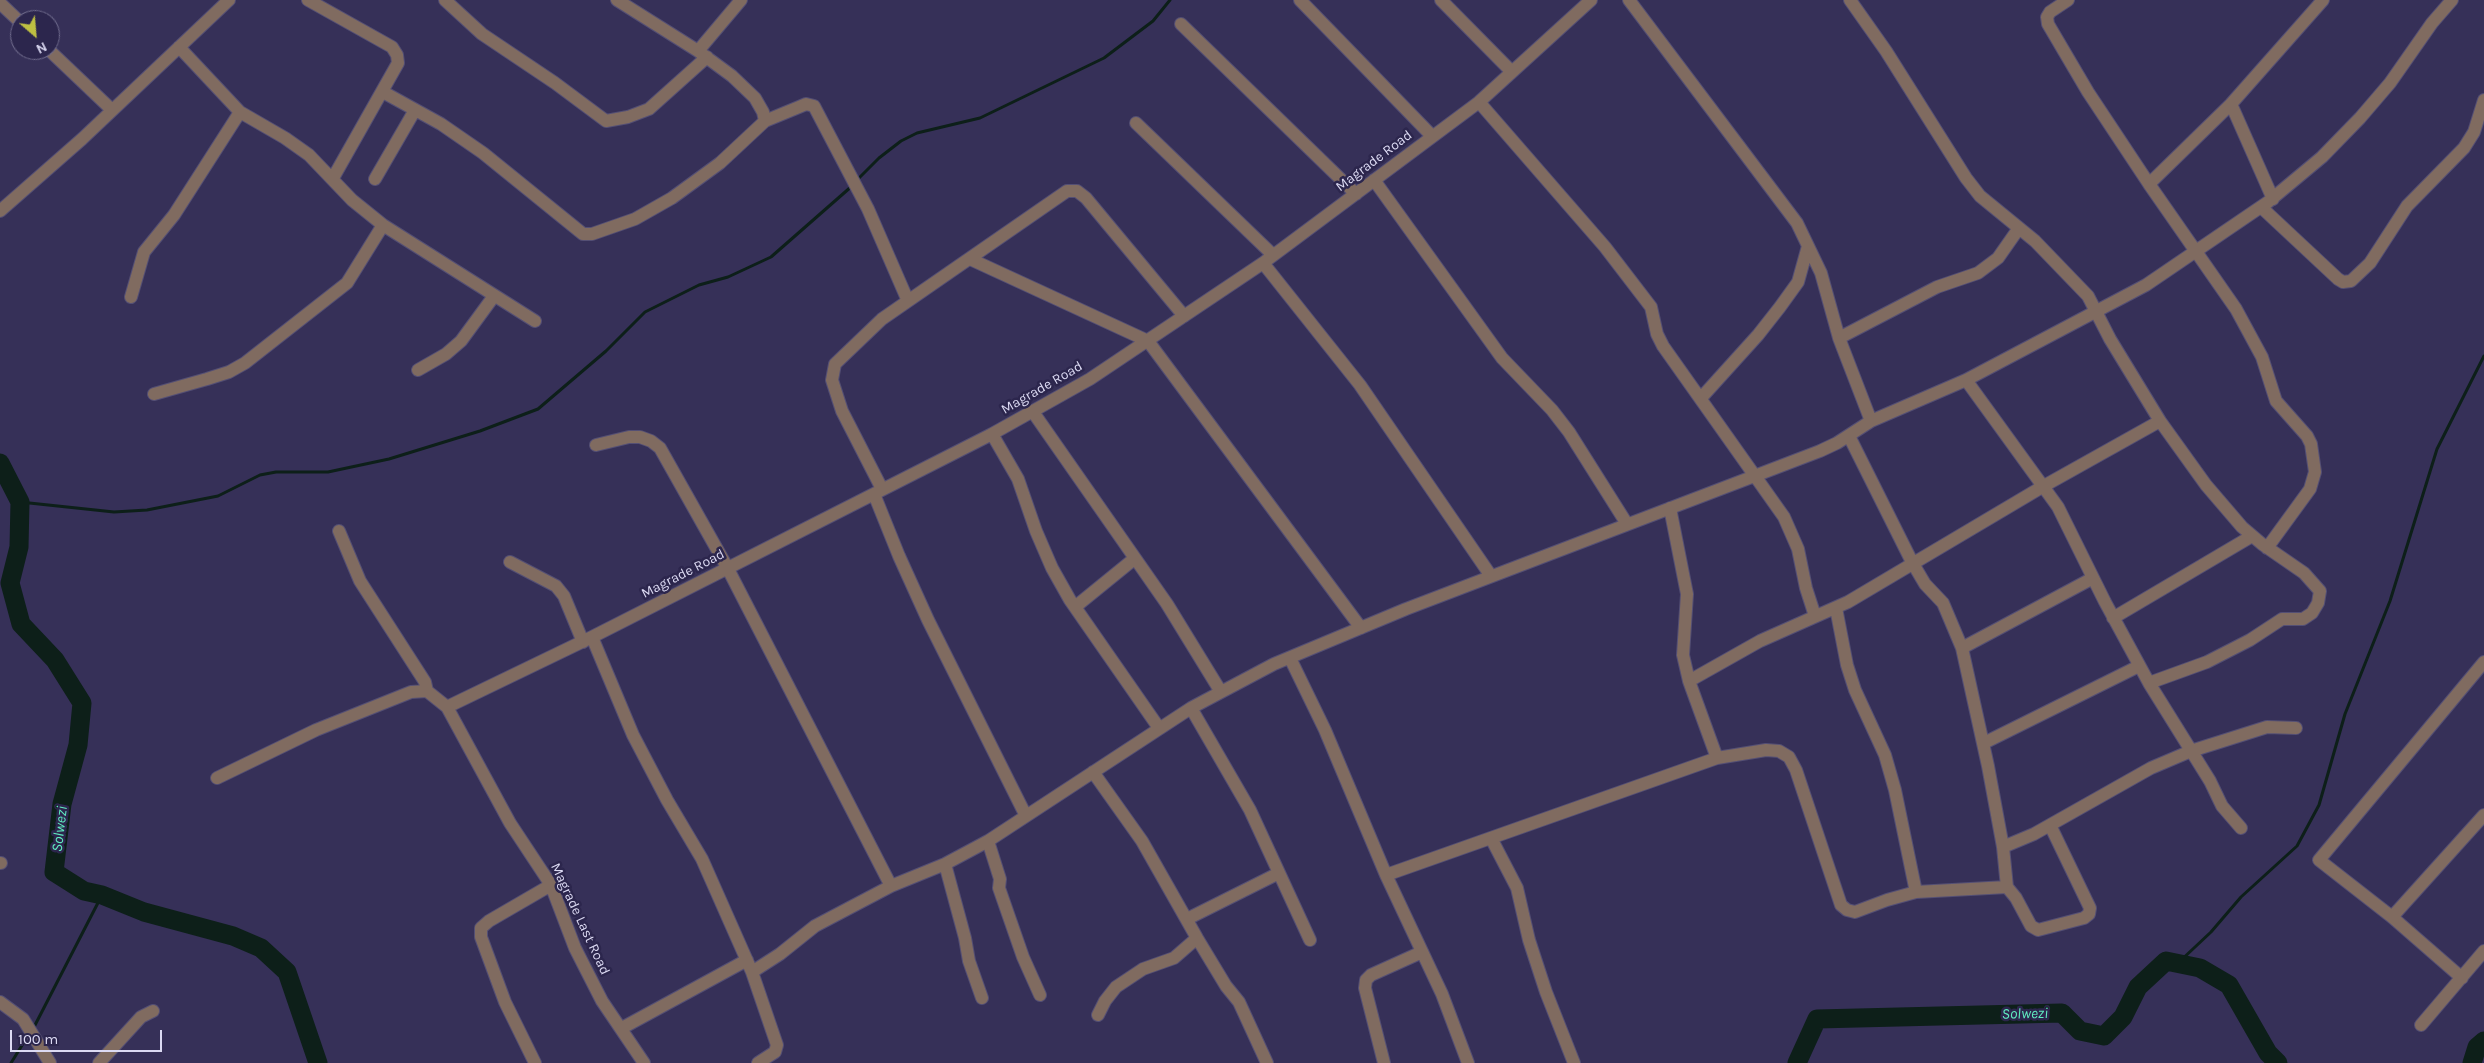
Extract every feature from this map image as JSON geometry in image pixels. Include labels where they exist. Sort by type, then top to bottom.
[{"type":"street","points":[[0,211],[82,139],[111,109],[229,0]]},
{"type":"street","points":[[308,0],[392,47],[397,55],[398,63],[383,92],[333,178]]},
{"type":"street","points":[[445,0],[482,34],[555,83],[606,121],[628,117],[649,109],[702,54],[741,0]]},
{"type":"street","points":[[1300,0],[1432,136]]},
{"type":"street","points":[[1441,0],[1512,72]]},
{"type":"street","points":[[1629,0],[1797,223],[1821,273],[1839,338],[1871,422]]},
{"type":"street","points":[[1850,0],[1886,51],[1966,178],[1992,208],[2019,228],[2088,296],[2160,421],[2206,485],[2252,536],[2304,573],[2317,586],[2320,597],[2312,613],[2303,619],[2282,619],[2276,621],[2250,640],[2207,662],[2149,683]]},
{"type":"street","points":[[2068,0],[2050,12],[2047,18],[2048,24],[2088,92],[2250,331],[2262,357],[2276,401],[2307,436],[2311,444],[2315,472],[2310,489],[2268,548]]},
{"type":"street","points":[[2149,184],[2231,104],[2323,0]]},
{"type":"street","points":[[622,1028],[749,966],[780,954],[815,926],[891,886],[945,864],[988,841],[1191,708],[1290,658],[1491,576],[1820,451],[1850,436],[1871,422],[1966,380],[2146,285],[2198,252],[2273,199],[2322,157],[2360,118],[2390,83],[2432,23],[2452,0]]},
{"type":"street","points":[[623,2],[732,76],[755,98],[763,112],[765,121]]},
{"type":"street","points":[[0,3],[10,12]]},
{"type":"street","name":"Magrade Road","points":[[447,707],[587,639],[992,434],[1090,379],[1262,263],[1479,102],[1582,3]]},
{"type":"street","points":[[1181,24],[1356,194]]},
{"type":"street","points":[[179,47],[240,112],[285,138],[309,156],[333,178],[352,200],[383,225],[534,321]]},
{"type":"street","points":[[60,60],[111,109]]},
{"type":"street","points":[[383,92],[441,124],[482,153],[584,234],[592,234],[635,219],[666,202],[720,163],[765,121],[806,104],[814,106],[868,209],[908,301]]},
{"type":"street","points":[[2261,207],[2338,279],[2342,282],[2351,281],[2370,262],[2407,206],[2464,148],[2474,132],[2484,100]]},
{"type":"street","points":[[1479,102],[1605,247],[1651,307],[1657,334],[1663,346],[1757,475],[1791,531],[1815,616]]},
{"type":"street","points":[[2231,104],[2273,199]]},
{"type":"street","points":[[375,179],[415,110]]},
{"type":"street","points":[[131,297],[144,252],[174,215],[240,112]]},
{"type":"street","points":[[1136,124],[1273,255]]},
{"type":"street","points":[[1374,180],[1502,358],[1552,410],[1569,432],[1627,524]]},
{"type":"street","points":[[1026,816],[928,620],[899,556],[878,491],[834,390],[832,372],[840,358],[882,319],[1067,190],[1072,189],[1086,198],[1184,316]]},
{"type":"street","points":[[154,394],[229,372],[245,362],[347,283],[383,225]]},
{"type":"street","points":[[1839,338],[1937,287],[1978,273],[1998,258],[2019,228]]},
{"type":"street","points":[[1701,398],[1780,308],[1798,282],[1808,246]]},
{"type":"street","points":[[970,259],[1148,341],[1361,628]]},
{"type":"street","points":[[1262,263],[1360,385],[1491,576]]},
{"type":"street","points":[[418,370],[446,354],[461,341],[494,296]]},
{"type":"street","points":[[1966,380],[2042,487],[2054,500],[2139,666],[2222,806],[2241,828]]},
{"type":"street","points":[[1033,412],[1167,604],[1221,692]]},
{"type":"street","points":[[1689,680],[1760,641],[1836,608],[1912,562],[2160,421]]},
{"type":"street","points":[[992,434],[1018,479],[1036,531],[1052,568],[1075,607],[1159,728]]},
{"type":"street","points":[[1850,436],[1912,562],[1925,584],[1942,603],[1962,648],[1984,743],[2003,847],[2007,888],[2016,898],[2032,926],[2038,930],[2084,918],[2089,914],[2090,908],[2050,825]]},
{"type":"street","points":[[596,445],[629,437],[640,437],[651,441],[660,448],[727,567],[891,886]]},
{"type":"street","points":[[1670,508],[1687,594],[1683,655],[1689,680],[1718,758]]},
{"type":"street","points":[[339,531],[360,581],[425,682],[427,691],[447,707]]},
{"type":"street","points":[[2113,618],[2252,536]]},
{"type":"street","points":[[1075,607],[1134,559]]},
{"type":"street","points":[[510,562],[556,586],[564,596],[587,639],[633,736],[667,800],[702,859],[749,966],[777,1046],[776,1052],[758,1063]]},
{"type":"street","points":[[1962,648],[2093,578]]},
{"type":"street","points":[[1836,608],[1847,665],[1855,690],[1884,755],[1895,790],[1916,892]]},
{"type":"street","points":[[1290,658],[1325,730],[1386,875],[1445,1002],[1468,1063]]},
{"type":"street","points":[[2462,978],[2392,917],[2320,863],[2319,857],[2484,662]]},
{"type":"street","points":[[1984,743],[2139,666]]},
{"type":"street","points":[[217,778],[316,730],[411,692],[427,691]]},
{"type":"street","name":"Magrade Last Road","points":[[447,707],[510,823],[551,885],[574,948],[602,1001],[644,1063]]},
{"type":"street","points":[[1191,708],[1250,810],[1310,940]]},
{"type":"street","points":[[2003,847],[2050,825],[2150,768],[2191,751],[2267,727],[2296,728]]},
{"type":"street","points":[[1386,875],[1718,758],[1766,750],[1780,751],[1788,757],[1796,770],[1841,904],[1847,910],[1855,912],[1916,892],[2007,888]]},
{"type":"street","points":[[1093,772],[1142,841],[1197,938],[1226,986],[1239,1002],[1267,1063]]},
{"type":"street","points":[[2392,917],[2484,815]]},
{"type":"street","points":[[1491,838],[1517,888],[1529,940],[1546,992],[1574,1063]]},
{"type":"street","points":[[988,841],[1000,879],[999,888],[1023,957],[1040,996]]},
{"type":"street","points":[[945,864],[965,938],[969,961],[982,998]]},
{"type":"street","points":[[1187,919],[1279,873]]},
{"type":"street","points":[[535,1063],[505,1002],[481,937],[481,928],[488,921],[551,885]]},
{"type":"street","points":[[1098,1015],[1105,1001],[1116,987],[1144,969],[1174,958],[1197,938]]},
{"type":"street","points":[[2421,1025],[2484,951]]},
{"type":"street","points":[[1384,1063],[1365,988],[1366,980],[1371,975],[1422,952]]},
{"type":"street","points":[[0,1002],[23,1019],[50,1063]]},
{"type":"street","points":[[99,1063],[140,1018],[153,1011]]},
{"type":"waterway","points":[[856,181],[879,158],[901,141],[917,133],[980,118],[1104,58],[1153,21],[1170,0]]},
{"type":"waterway","points":[[20,502],[114,512],[147,510],[218,496],[260,475],[276,472],[328,472],[389,459],[480,431],[538,409],[606,351],[645,312],[699,285],[728,277],[771,257],[852,186]]},
{"type":"waterway","points":[[2178,963],[2211,932],[2241,897],[2297,846],[2319,805],[2345,714],[2390,601],[2437,449],[2484,356]]},
{"type":"waterway","name":"Solwezi","points":[[0,463],[20,502],[19,547],[10,583],[21,624],[55,660],[82,703],[78,745],[62,804],[54,872],[84,891],[102,895],[144,912],[233,936],[261,948],[287,972],[318,1063]]},
{"type":"waterway","points":[[33,1029],[102,895]]},
{"type":"waterway","name":"Solwezi","points":[[1797,1063],[1817,1019],[2062,1013],[2080,1031],[2104,1036],[2123,1017],[2138,987],[2166,961],[2200,968],[2229,985],[2268,1053],[2278,1063]]},
{"type":"waterway","points":[[11,1063],[29,1034]]},
{"type":"waterway","name":"Solwezi","points":[[2472,1063],[2477,1047],[2484,1041]]}]
